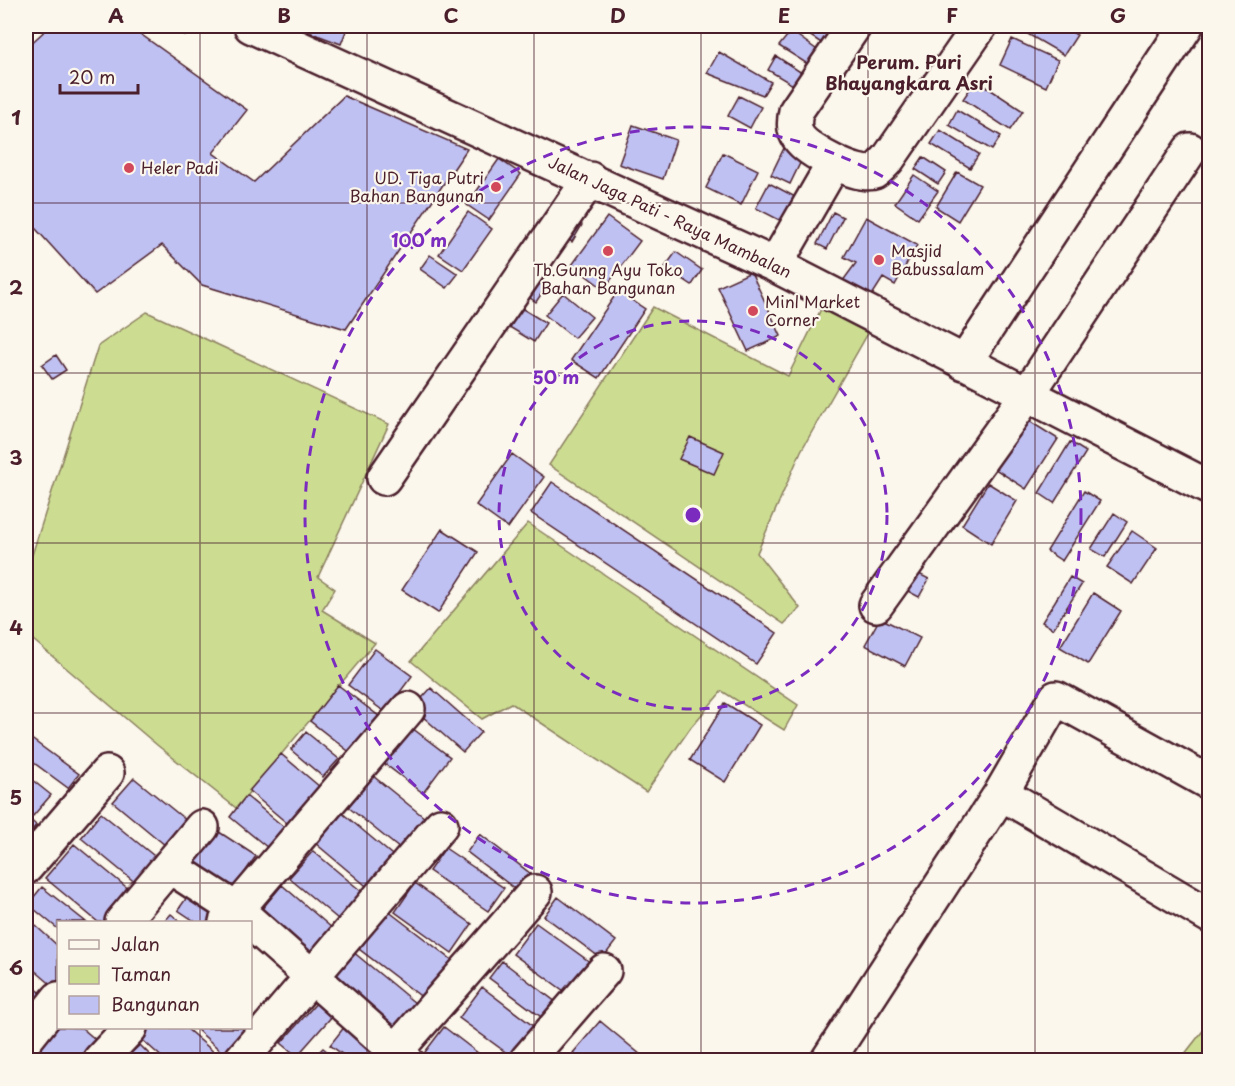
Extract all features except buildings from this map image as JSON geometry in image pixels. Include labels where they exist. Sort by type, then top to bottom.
[{"type":"street","name":"Jalan Jaga Pati - Raya Mambalan","points":[[251,26],[775,265],[1209,488]]},
{"type":"street","points":[[854,26],[796,111],[794,120],[796,134],[801,141],[834,163],[855,170],[871,172],[881,166],[980,26]]},
{"type":"street","points":[[964,363],[1186,26]]},
{"type":"street","points":[[876,605],[1027,395],[1190,150]]},
{"type":"street","points":[[775,265],[834,163]]},
{"type":"street","points":[[384,478],[590,179]]},
{"type":"street","points":[[828,1060],[1001,793],[1056,698],[1209,783]]},
{"type":"street","points":[[169,866],[232,916],[408,709]]},
{"type":"street","points":[[26,867],[107,773]]},
{"type":"street","points":[[1001,793],[1209,916]]},
{"type":"street","points":[[241,1060],[441,825]]},
{"type":"street","points":[[123,921],[202,827]]},
{"type":"street","points":[[252,931],[314,977],[397,1057],[535,892]]},
{"type":"street","points":[[527,1060],[604,971]]},
{"type":"street","points":[[26,1039],[57,1000]]},
{"type":"street","points":[[100,1060],[129,1029]]},
{"type":"green space","points":[[824,303],[871,328],[801,451],[757,553],[800,608],[784,624],[549,465],[653,307],[788,376]]},
{"type":"green space","points":[[147,312],[389,424],[318,577],[335,589],[322,610],[375,643],[236,808],[157,745],[26,634],[26,574],[98,346]]},
{"type":"green space","points":[[528,523],[798,705],[784,730],[722,691],[691,727],[646,792],[511,703],[482,719],[411,661]]},
{"type":"green space","points":[[1209,1023],[1209,1060],[1190,1060],[1184,1055]]},
{"type":"place","name":"Heler Padi","points":[[129,168]]},
{"type":"place","name":"UD. Tiga Putri Bahan Bangunan","points":[[496,187]]},
{"type":"place","name":"Tb.Gunng Ayu Toko Bahan Bangunan","points":[[608,251]]},
{"type":"place","name":"Masjid Babussalam","points":[[879,260]]},
{"type":"place","name":"Minl Market Corner","points":[[753,311]]},
{"type":"district","name":"Perum. Puri Bhayangkara Asri","points":[[909,73]]}]
